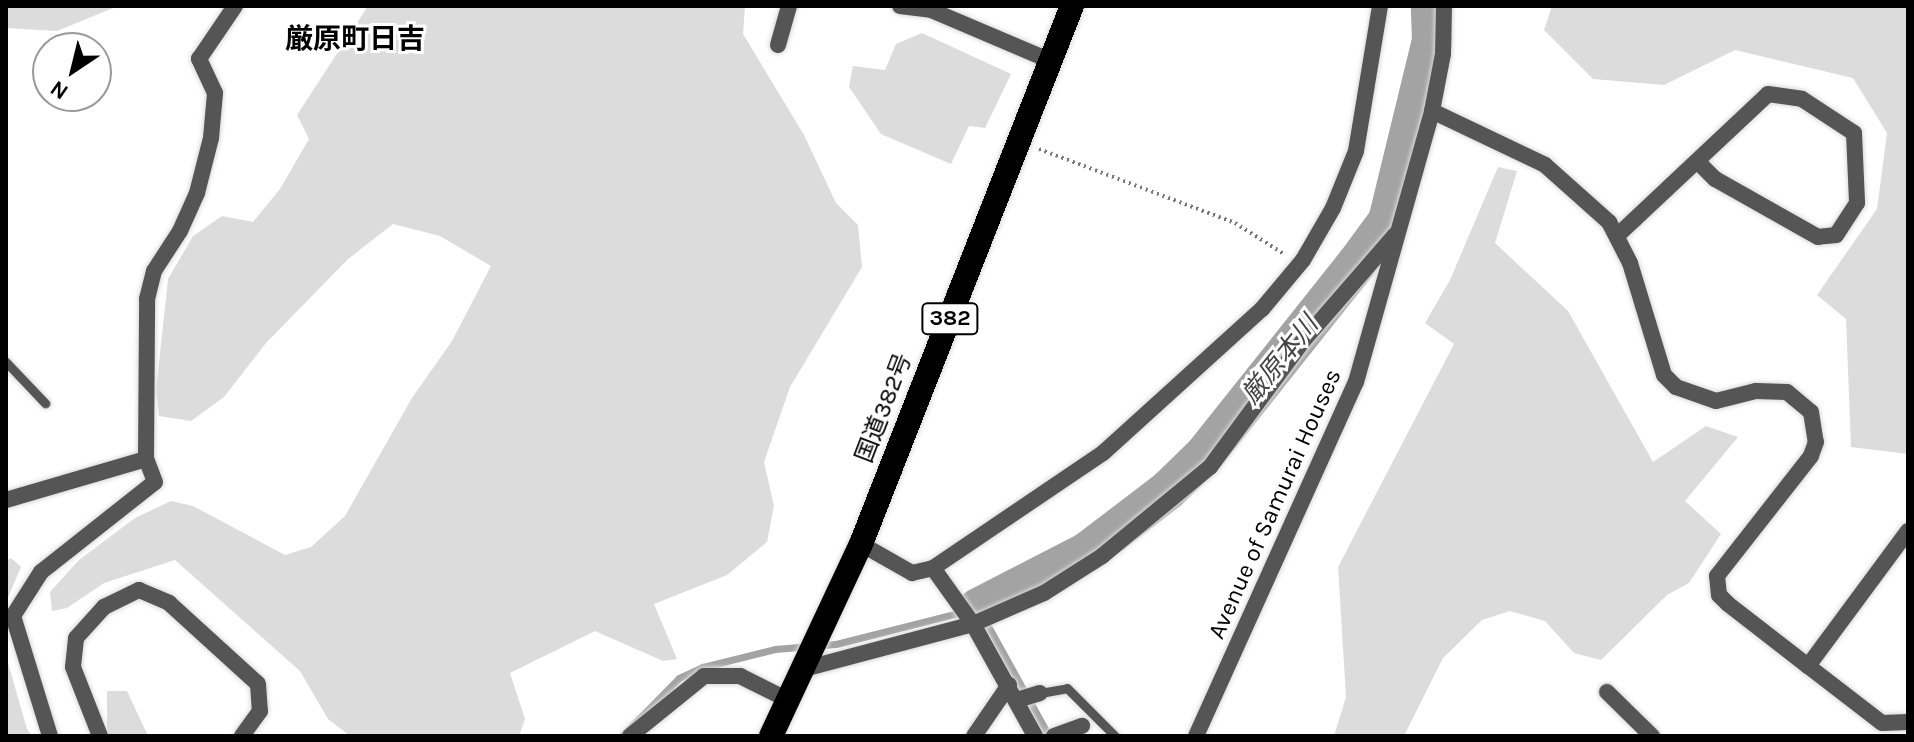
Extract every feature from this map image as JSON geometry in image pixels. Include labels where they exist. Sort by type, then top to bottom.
[{"type":"highway","name":"国道382号","points":[[771,736],[861,544],[1072,6]]},
{"type":"street","points":[[50,736],[13,616],[41,572],[155,482],[146,459],[147,299],[154,271],[180,231],[197,193],[211,138],[215,93],[199,59],[235,6]]},
{"type":"street","points":[[778,45],[789,6]]},
{"type":"street","points":[[904,6],[931,10],[1051,61]]},
{"type":"street","points":[[861,544],[912,573],[933,568],[1145,419],[1262,309],[1299,264],[1333,208],[1356,151],[1380,6]]},
{"type":"street","name":"Avenue of Samurai Houses","points":[[1196,736],[1333,440],[1371,334],[1432,111],[1443,54],[1444,6]]},
{"type":"street","points":[[1619,234],[1759,99],[1786,93],[1834,116],[1854,133],[1857,203],[1836,235],[1818,237],[1715,179],[1697,161]]},
{"type":"street","points":[[1432,111],[1545,165],[1592,203],[1619,234],[1664,375],[1676,387],[1716,401],[1756,391],[1787,392],[1811,412],[1816,442],[1811,456],[1717,576],[1716,585],[1728,604],[1882,723],[1908,722]]},
{"type":"street","points":[[806,664],[970,617],[997,615],[1102,556],[1210,467],[1302,342],[1396,234]]},
{"type":"street","points":[[6,500],[146,459]]},
{"type":"street","points":[[1808,666],[1908,531]]},
{"type":"street","points":[[933,568],[1022,694],[1035,736]]},
{"type":"street","points":[[100,736],[73,667],[76,638],[104,607],[139,590],[169,603],[258,684],[260,711],[242,736]]},
{"type":"street","points":[[630,736],[704,676],[740,676],[788,700]]},
{"type":"street","points":[[1607,692],[1652,736]]},
{"type":"street","points":[[974,736],[1022,694]]},
{"type":"street","points":[[1055,736],[1082,726]]},
{"type":"lane","points":[[6,362],[45,403]]},
{"type":"lane","points":[[1022,694],[1067,688],[1115,736]]},
{"type":"path","points":[[1019,142],[1235,223],[1299,264]]},
{"type":"shaded area","points":[[6,6],[118,6],[57,31],[6,28]]},
{"type":"shaded area","points":[[368,6],[745,6],[743,34],[804,135],[836,203],[858,225],[862,267],[790,387],[764,462],[774,506],[767,542],[727,575],[654,604],[677,659],[663,661],[595,631],[510,673],[525,719],[519,736],[350,736],[328,719],[300,671],[175,560],[104,583],[67,608],[52,611],[50,592],[79,560],[135,518],[171,501],[193,506],[285,555],[311,547],[345,516],[412,398],[452,341],[491,266],[440,236],[393,224],[348,259],[266,343],[224,397],[191,421],[159,416],[156,390],[168,279],[193,236],[222,216],[253,222],[280,189],[309,139],[297,115]]},
{"type":"shaded area","points":[[1552,6],[1908,6],[1908,454],[1851,447],[1846,319],[1817,295],[1877,209],[1887,133],[1853,78],[1735,50],[1664,85],[1593,79],[1544,30]]},
{"type":"shaded area","points":[[922,33],[1011,74],[985,128],[969,126],[951,164],[881,134],[849,87],[853,66],[885,70],[896,44]]},
{"type":"shaded area","points":[[1498,167],[1517,171],[1495,243],[1568,311],[1653,462],[1706,426],[1738,437],[1685,501],[1721,534],[1689,583],[1667,595],[1601,660],[1574,653],[1545,621],[1510,611],[1482,620],[1443,658],[1404,736],[1334,736],[1346,697],[1338,567],[1454,344],[1425,323],[1450,280]]},
{"type":"shaded area","points":[[11,558],[21,567],[6,602],[6,561]]},
{"type":"shaded area","points":[[6,656],[27,729],[32,736],[6,736]]},
{"type":"shaded area","points":[[107,691],[127,691],[148,736],[107,736]]},
{"type":"waterway","name":"厳原本川","points":[[978,608],[1087,552],[1168,490],[1205,454],[1357,263],[1388,221],[1432,41],[1431,6]]},
{"type":"waterway","points":[[622,736],[679,678],[703,667],[775,649],[836,644],[978,608],[1049,736]]},
{"type":"district","name":"厳原町日吉","points":[[355,39]]}]
